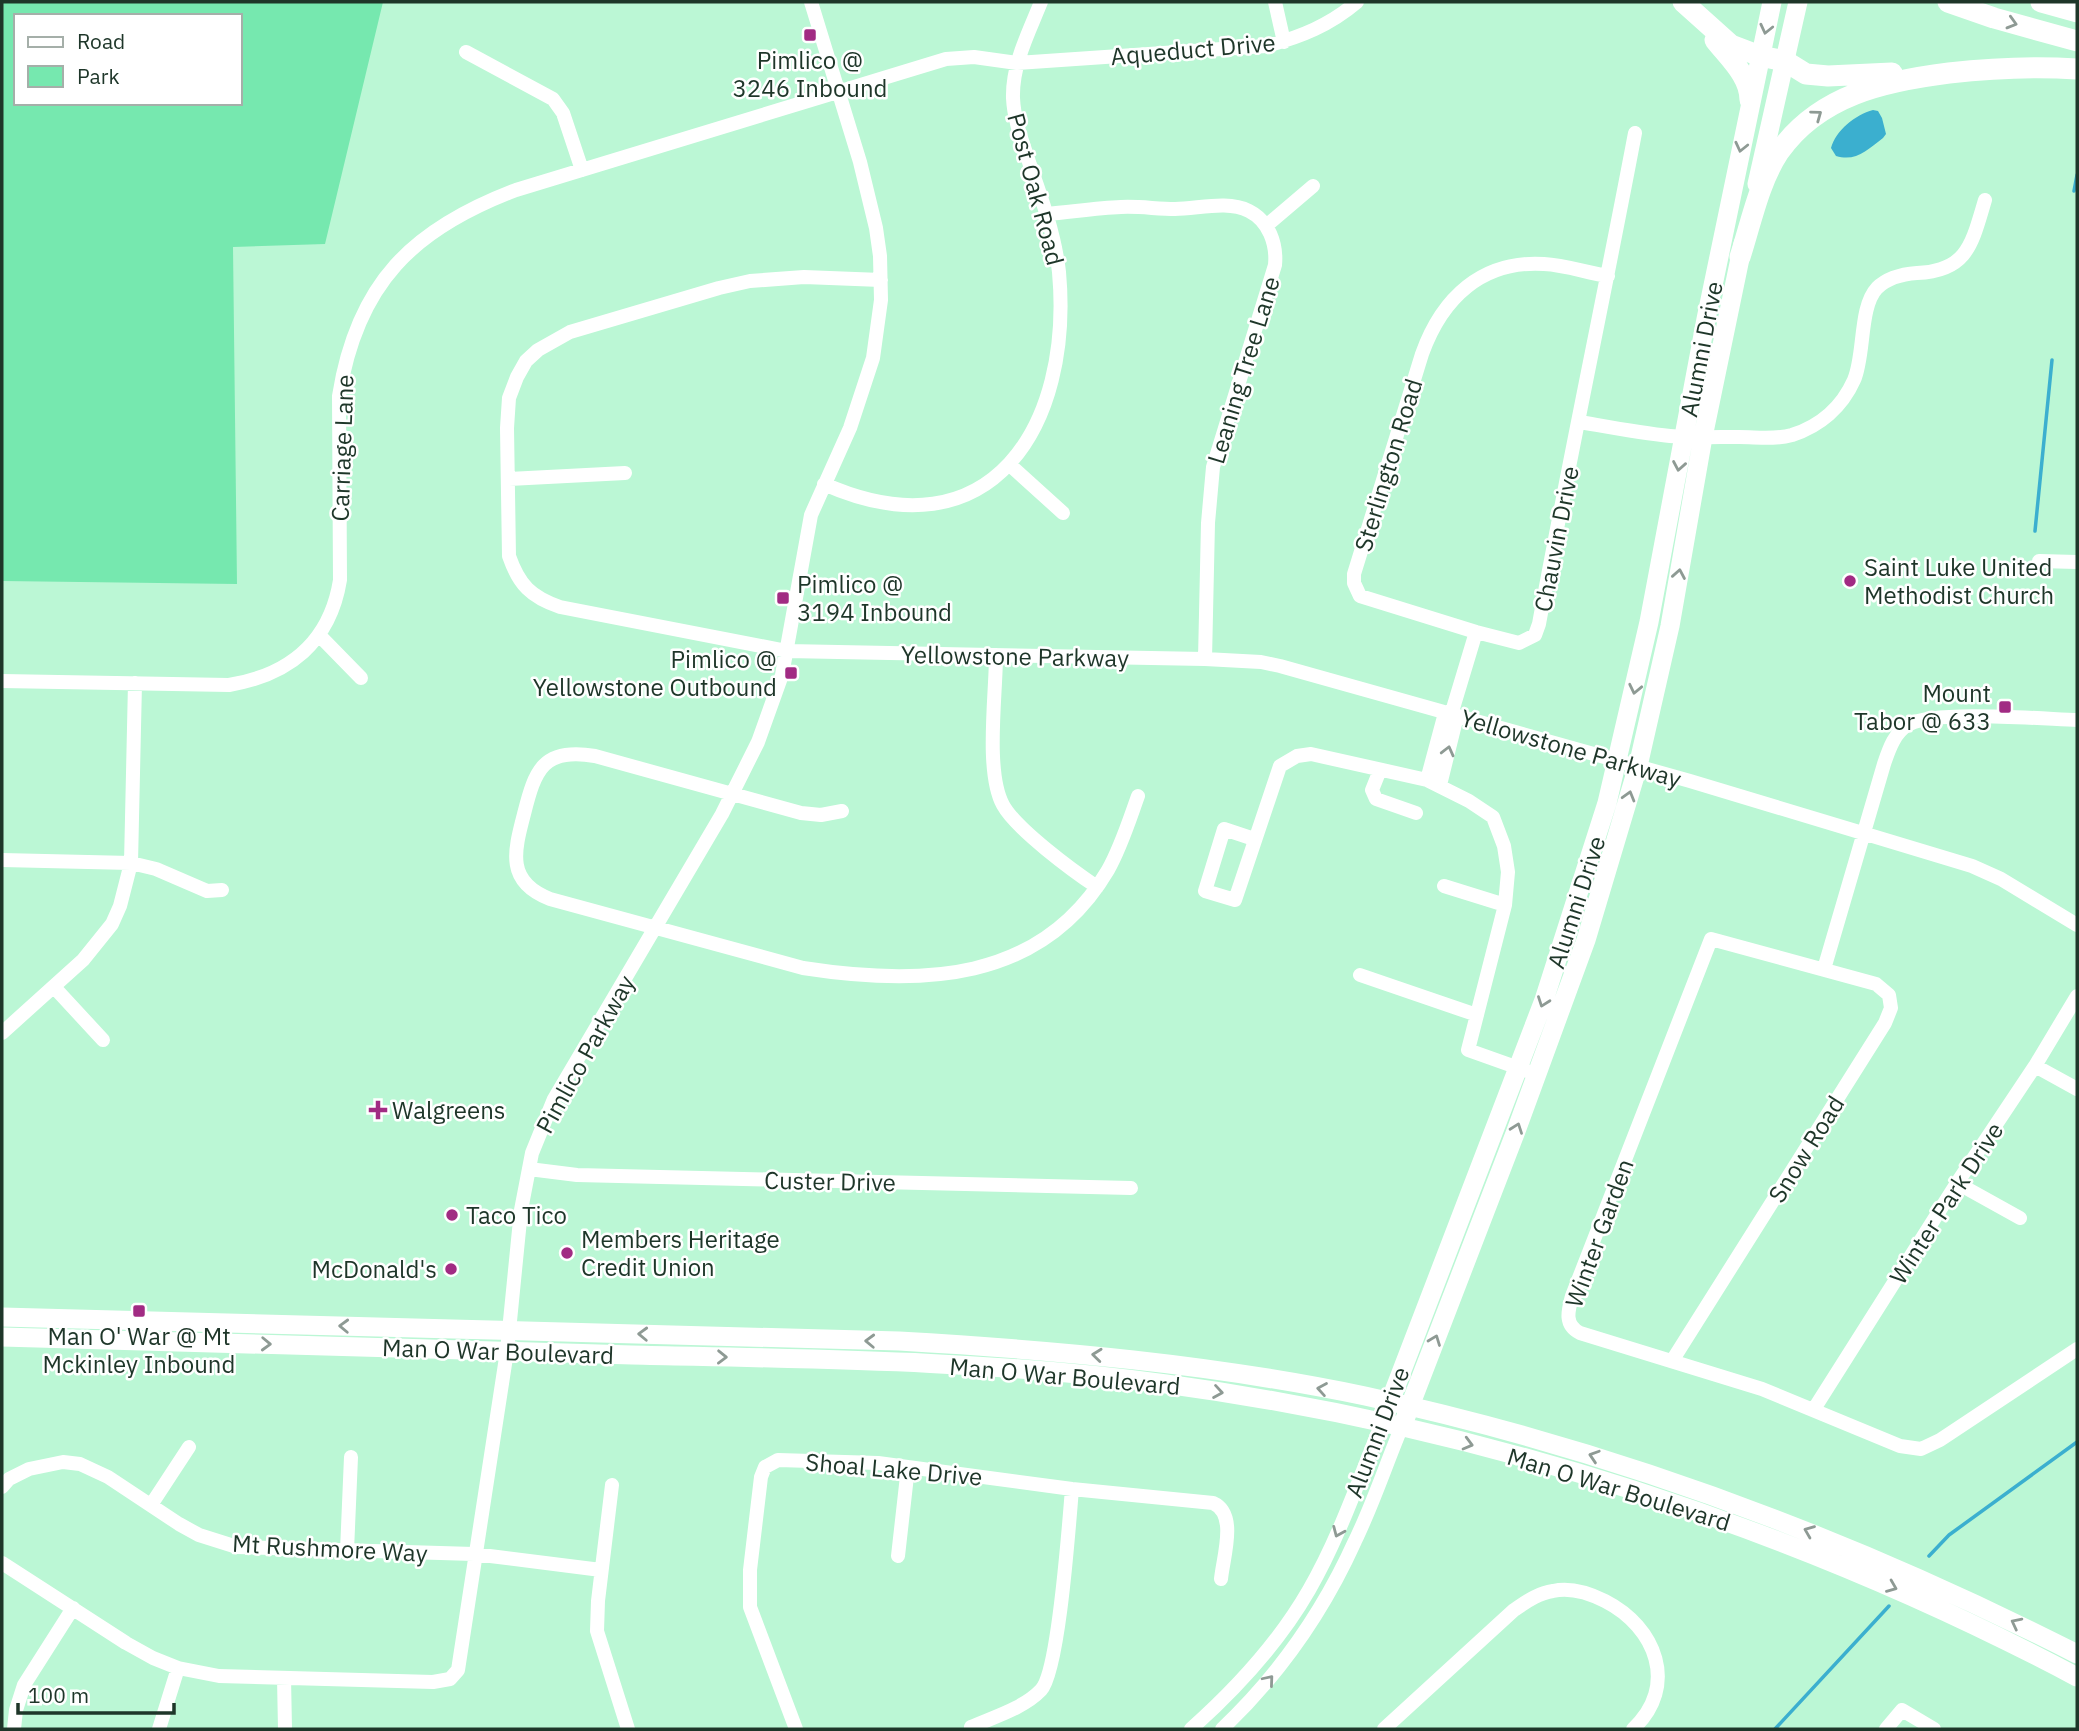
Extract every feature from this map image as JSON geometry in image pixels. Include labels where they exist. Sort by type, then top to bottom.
[{"type":"highway","points":[[1684,2],[1731,45],[1760,56],[1785,61],[1806,74],[1819,76],[2029,67],[2077,69]]},
{"type":"highway","points":[[1684,2],[1741,72],[1749,86],[1750,100]]},
{"type":"highway","points":[[1948,2],[2077,41]]},
{"type":"highway","points":[[2041,2],[2077,12]]},
{"type":"highway","points":[[1740,257],[1767,175],[1785,144],[1808,121],[1826,108],[1867,88],[1917,77],[1971,70]]},
{"type":"main road","name":"Alumni Drive","points":[[1402,1426],[1586,940],[1638,766],[1670,626],[1694,436],[1750,100],[1772,2]]},
{"type":"main road","name":"Alumni Drive","points":[[1382,1423],[1518,1068],[1563,945],[1592,855],[1618,761],[1694,436],[1740,257],[1798,2]]},
{"type":"main road","name":"Man O War Boulevard","points":[[2,1317],[899,1341],[1008,1347],[1184,1366],[1389,1402],[1573,1449],[1716,1496],[1806,1530],[1905,1571],[2077,1654]]},
{"type":"main road","name":"Man O War Boulevard","points":[[2,1338],[861,1361],[1011,1368],[1168,1384],[1248,1396],[1402,1426],[1573,1472],[1752,1530],[1914,1596],[2012,1642],[2077,1677]]},
{"type":"street","name":"Pimlico Parkway","points":[[2,1563],[153,1658],[177,1668],[219,1676],[433,1682],[450,1679],[460,1665],[474,1554],[510,1331],[516,1242],[532,1153],[554,1098],[733,794],[758,743],[782,676],[811,515],[850,428],[869,376],[878,327],[880,256],[872,206],[811,2]]},
{"type":"street","name":"Post Oak Road","points":[[824,484],[845,494],[868,500],[937,503],[974,492],[999,475],[1010,465],[1030,437],[1040,414],[1055,361],[1060,313],[1059,271],[1046,215],[1016,118],[1013,83],[1017,63],[1041,2]]},
{"type":"street","points":[[1275,2],[1284,42]]},
{"type":"street","name":"Aqueduct Drive","points":[[1017,63],[1248,48],[1284,42],[1323,27],[1357,2]]},
{"type":"street","points":[[466,52],[553,99],[563,113],[582,170]]},
{"type":"street","name":"Carriage Lane","points":[[2,681],[229,685],[252,681],[284,667],[303,652],[319,635],[334,604],[340,580],[340,396],[347,356],[365,310],[382,282],[417,243],[439,226],[492,199],[946,59],[974,57],[1017,63]]},
{"type":"street","name":"Chauvin Drive","points":[[1476,632],[1519,643],[1531,638],[1537,630],[1635,133]]},
{"type":"street","points":[[1046,215],[1122,207],[1174,209],[1230,205],[1250,211],[1266,226],[1313,186]]},
{"type":"street","points":[[1580,422],[1694,436],[1771,439],[1806,430],[1832,413],[1848,393],[1855,377],[1867,310],[1877,288],[1898,275],[1935,272],[1956,263],[1972,242],[1985,200]]},
{"type":"street","name":"Leaning Tree Lane","points":[[1205,659],[1209,493],[1218,448],[1275,265],[1275,248],[1266,226]]},
{"type":"street","name":"Sterlington Road","points":[[1476,632],[1366,599],[1356,590],[1354,583],[1354,574],[1429,336],[1436,320],[1458,294],[1475,282],[1509,267],[1546,264],[1608,276]]},
{"type":"street","name":"Yellowstone Parkway","points":[[881,280],[804,277],[750,281],[719,288],[570,332],[551,341],[526,361],[509,398],[509,556],[514,570],[531,594],[559,607],[787,651],[1205,659],[1261,662],[1280,666],[1638,766],[1986,872],[2077,925]]},
{"type":"street","points":[[1010,465],[1063,513]]},
{"type":"street","points":[[509,479],[625,473]]},
{"type":"street","points":[[2039,561],[2077,562]]},
{"type":"street","points":[[1433,783],[1476,632]]},
{"type":"street","points":[[319,635],[361,678]]},
{"type":"street","points":[[996,655],[993,769],[1004,806],[1017,823],[1097,887]]},
{"type":"street","points":[[2,1033],[83,960],[112,924],[126,890],[131,863],[135,683]]},
{"type":"street","points":[[1824,970],[1888,750],[1901,730],[1909,724],[1944,717],[2077,720]]},
{"type":"street","points":[[842,811],[821,815],[801,813],[578,753],[556,757],[538,771],[532,782],[515,856],[522,879],[537,894],[803,968],[899,975],[954,973],[991,965],[1022,953],[1074,915],[1097,887],[1117,853],[1138,796]]},
{"type":"street","points":[[1254,839],[1224,829],[1205,891],[1235,900],[1280,766],[1297,756],[1311,754],[1433,783],[1493,817],[1504,846],[1508,873],[1505,905],[1468,1050],[1537,1075]]},
{"type":"street","points":[[1380,770],[1372,790],[1376,799],[1416,813]]},
{"type":"street","points":[[2,860],[131,863],[156,869],[207,891],[222,890]]},
{"type":"street","points":[[1444,887],[1505,905]]},
{"type":"street","name":"Winter Garden","points":[[1824,970],[1711,939],[1577,1283],[1568,1317],[1574,1329],[1762,1390],[1900,1446],[1921,1449],[1940,1440],[2077,1349]]},
{"type":"street","name":"Snow Road","points":[[1672,1361],[1890,1014],[1891,999],[1882,987],[1824,970]]},
{"type":"street","points":[[1360,975],[1477,1015]]},
{"type":"street","points":[[54,987],[103,1041]]},
{"type":"street","name":"Winter Park Drive","points":[[1814,1409],[1957,1183],[2035,1066],[2077,996]]},
{"type":"street","points":[[2035,1066],[2077,1089]]},
{"type":"street","name":"Custer Drive","points":[[528,1169],[586,1175],[1131,1188]]},
{"type":"street","points":[[1957,1183],[2020,1218]]},
{"type":"street","name":"Alumni Drive","points":[[1191,1729],[1246,1677],[1309,1591],[1337,1534],[1382,1423]]},
{"type":"street","name":"Alumni Drive","points":[[1222,1729],[1279,1669],[1315,1616],[1354,1544],[1402,1426]]},
{"type":"street","points":[[151,1505],[189,1447]]},
{"type":"street","points":[[347,1551],[351,1457]]},
{"type":"street","name":"Shoal Lake Drive","points":[[796,1729],[750,1607],[750,1570],[763,1471],[772,1463],[786,1459],[878,1463],[1220,1506],[1227,1523],[1221,1579]]},
{"type":"street","name":"Mt Rushmore Way","points":[[2,1487],[9,1479],[29,1469],[63,1462],[80,1464],[108,1476],[199,1535],[226,1544],[250,1548],[474,1554],[601,1570]]},
{"type":"street","points":[[898,1556],[908,1467]]},
{"type":"street","points":[[612,1485],[601,1570],[597,1631],[628,1729]]},
{"type":"street","points":[[971,1727],[1017,1707],[1047,1683],[1054,1655],[1072,1489]]},
{"type":"street","points":[[1384,1729],[1514,1610],[1534,1597],[1566,1590],[1581,1591],[1614,1606],[1642,1628],[1649,1640],[1655,1654],[1657,1686],[1648,1713],[1633,1729]]},
{"type":"street","points":[[14,1729],[16,1710],[24,1685],[73,1608]]},
{"type":"street","points":[[159,1729],[177,1668]]},
{"type":"street","points":[[284,1678],[285,1729]]},
{"type":"street","points":[[1886,1729],[1902,1710],[1934,1729]]},
{"type":"green space","points":[[2,2],[383,2],[325,244],[233,247],[237,584],[2,581]]},
{"type":"water","points":[[1873,110],[1878,111],[1882,118],[1886,134],[1883,138],[1855,156],[1836,156],[1831,148],[1842,129],[1853,119]]},
{"type":"waterway","points":[[2074,191],[2077,175]]},
{"type":"waterway","points":[[2035,531],[2052,360]]},
{"type":"waterway","points":[[1929,1556],[1949,1535],[2077,1442]]},
{"type":"waterway","points":[[1775,1729],[1889,1606]]},
{"type":"place","name":"Pimlico @ 3246 Inbound","points":[[810,35]]},
{"type":"place","name":"Saint Luke United Methodist Church","points":[[1850,581]]},
{"type":"place","name":"Pimlico @ 3194 Inbound","points":[[783,598]]},
{"type":"place","name":"Pimlico @ Yellowstone Outbound","points":[[791,673]]},
{"type":"place","name":"Mount Tabor @ 633","points":[[2005,707]]},
{"type":"place","name":"Walgreens","points":[[378,1110]]},
{"type":"place","name":"Taco Tico","points":[[452,1215]]},
{"type":"place","name":"Members Heritage Credit Union","points":[[567,1253]]},
{"type":"place","name":"McDonald's","points":[[451,1269]]},
{"type":"place","name":"Man O' War @ Mt Mckinley Inbound","points":[[139,1311]]}]
